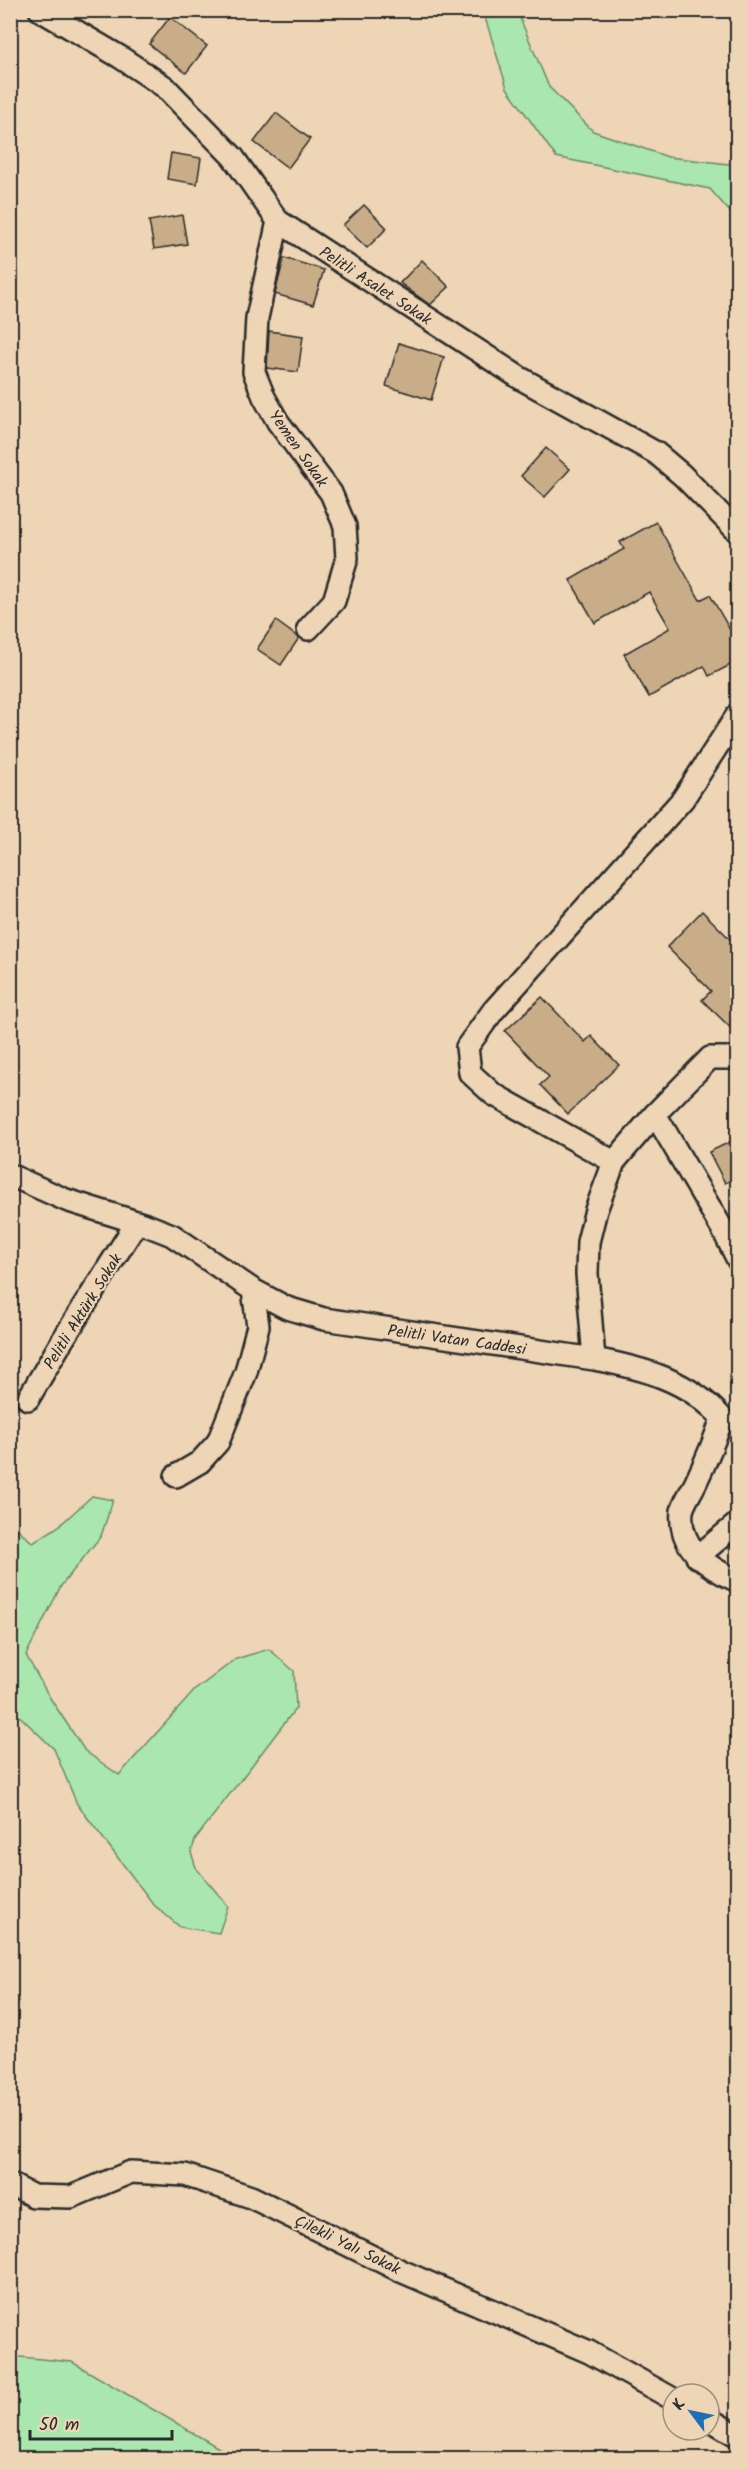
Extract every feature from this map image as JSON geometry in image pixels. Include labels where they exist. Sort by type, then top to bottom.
[{"type":"street","name":"Pelitli Asalet Sokak","points":[[40,10],[120,57],[165,87],[233,157],[278,222],[520,378],[656,453],[682,475],[738,532]]},
{"type":"street","name":"Yemen Sokak","points":[[278,222],[257,318],[254,372],[264,397],[278,422],[331,493],[345,526],[347,558],[334,601],[308,629]]},
{"type":"street","points":[[614,1162],[493,1094],[470,1073],[467,1047],[493,1011],[683,799],[738,714]]},
{"type":"street","points":[[594,1359],[587,1274],[588,1242],[596,1210],[614,1162],[655,1113],[710,1058],[738,1058]]},
{"type":"street","points":[[655,1113],[730,1222],[738,1260]]},
{"type":"street","name":"Pelitli Vatan Caddesi","points":[[10,1175],[66,1200],[172,1235],[253,1290],[287,1308],[324,1319],[631,1366],[681,1383],[710,1404],[722,1418],[716,1438],[682,1509],[684,1536],[697,1557],[721,1574],[738,1581]]},
{"type":"street","name":"Pelitli Aktürk Sokak","points":[[28,1400],[62,1341],[138,1222]]},
{"type":"street","points":[[176,1476],[200,1462],[218,1442],[246,1371],[258,1326],[253,1290]]},
{"type":"street","points":[[697,1557],[738,1523]]},
{"type":"street","name":"Çilekli Yalı Sokak","points":[[10,2184],[33,2196],[70,2197],[131,2172],[185,2175],[252,2197],[401,2271],[589,2352],[661,2392]]},
{"type":"street","points":[[721,2427],[738,2436]]},
{"type":"green space","points":[[483,11],[517,11],[549,87],[593,131],[668,157],[737,165],[737,220],[710,189],[556,157],[507,88]]},
{"type":"green space","points":[[92,1496],[113,1500],[101,1536],[61,1586],[26,1655],[50,1698],[85,1751],[119,1775],[195,1690],[236,1659],[269,1649],[294,1671],[296,1708],[196,1838],[191,1852],[196,1868],[228,1906],[219,1933],[180,1927],[154,1905],[77,1804],[54,1749],[11,1708],[11,1523],[33,1543],[59,1526]]},
{"type":"green space","points":[[10,2356],[72,2362],[236,2458],[11,2458]]},
{"type":"building","points":[[170,17],[207,46],[186,73],[149,44]]},
{"type":"building","points":[[276,113],[310,139],[288,168],[254,142]]},
{"type":"building","points":[[171,153],[201,158],[197,184],[167,179]]},
{"type":"building","points":[[364,205],[387,228],[367,248],[343,225]]},
{"type":"building","points":[[182,215],[187,244],[154,249],[149,221]]},
{"type":"building","points":[[284,258],[324,270],[313,305],[275,294]]},
{"type":"building","points":[[422,260],[449,287],[430,305],[400,283]]},
{"type":"building","points":[[269,331],[303,336],[298,372],[267,368]]},
{"type":"building","points":[[399,343],[444,357],[431,400],[386,386]]},
{"type":"building","points":[[546,448],[570,469],[545,497],[521,476]]},
{"type":"building","points":[[656,522],[700,600],[710,595],[738,644],[738,661],[709,676],[704,666],[649,697],[624,654],[670,628],[649,592],[595,623],[570,580],[624,549],[620,542]]},
{"type":"building","points":[[276,621],[299,638],[281,665],[257,649]]},
{"type":"building","points":[[702,911],[738,947],[738,1035],[702,1000],[711,991],[667,947]]},
{"type":"building","points":[[542,997],[585,1042],[591,1036],[619,1065],[568,1114],[540,1085],[549,1077],[505,1031]]},
{"type":"building","points":[[738,1138],[738,1177],[725,1183],[709,1152]]}]
